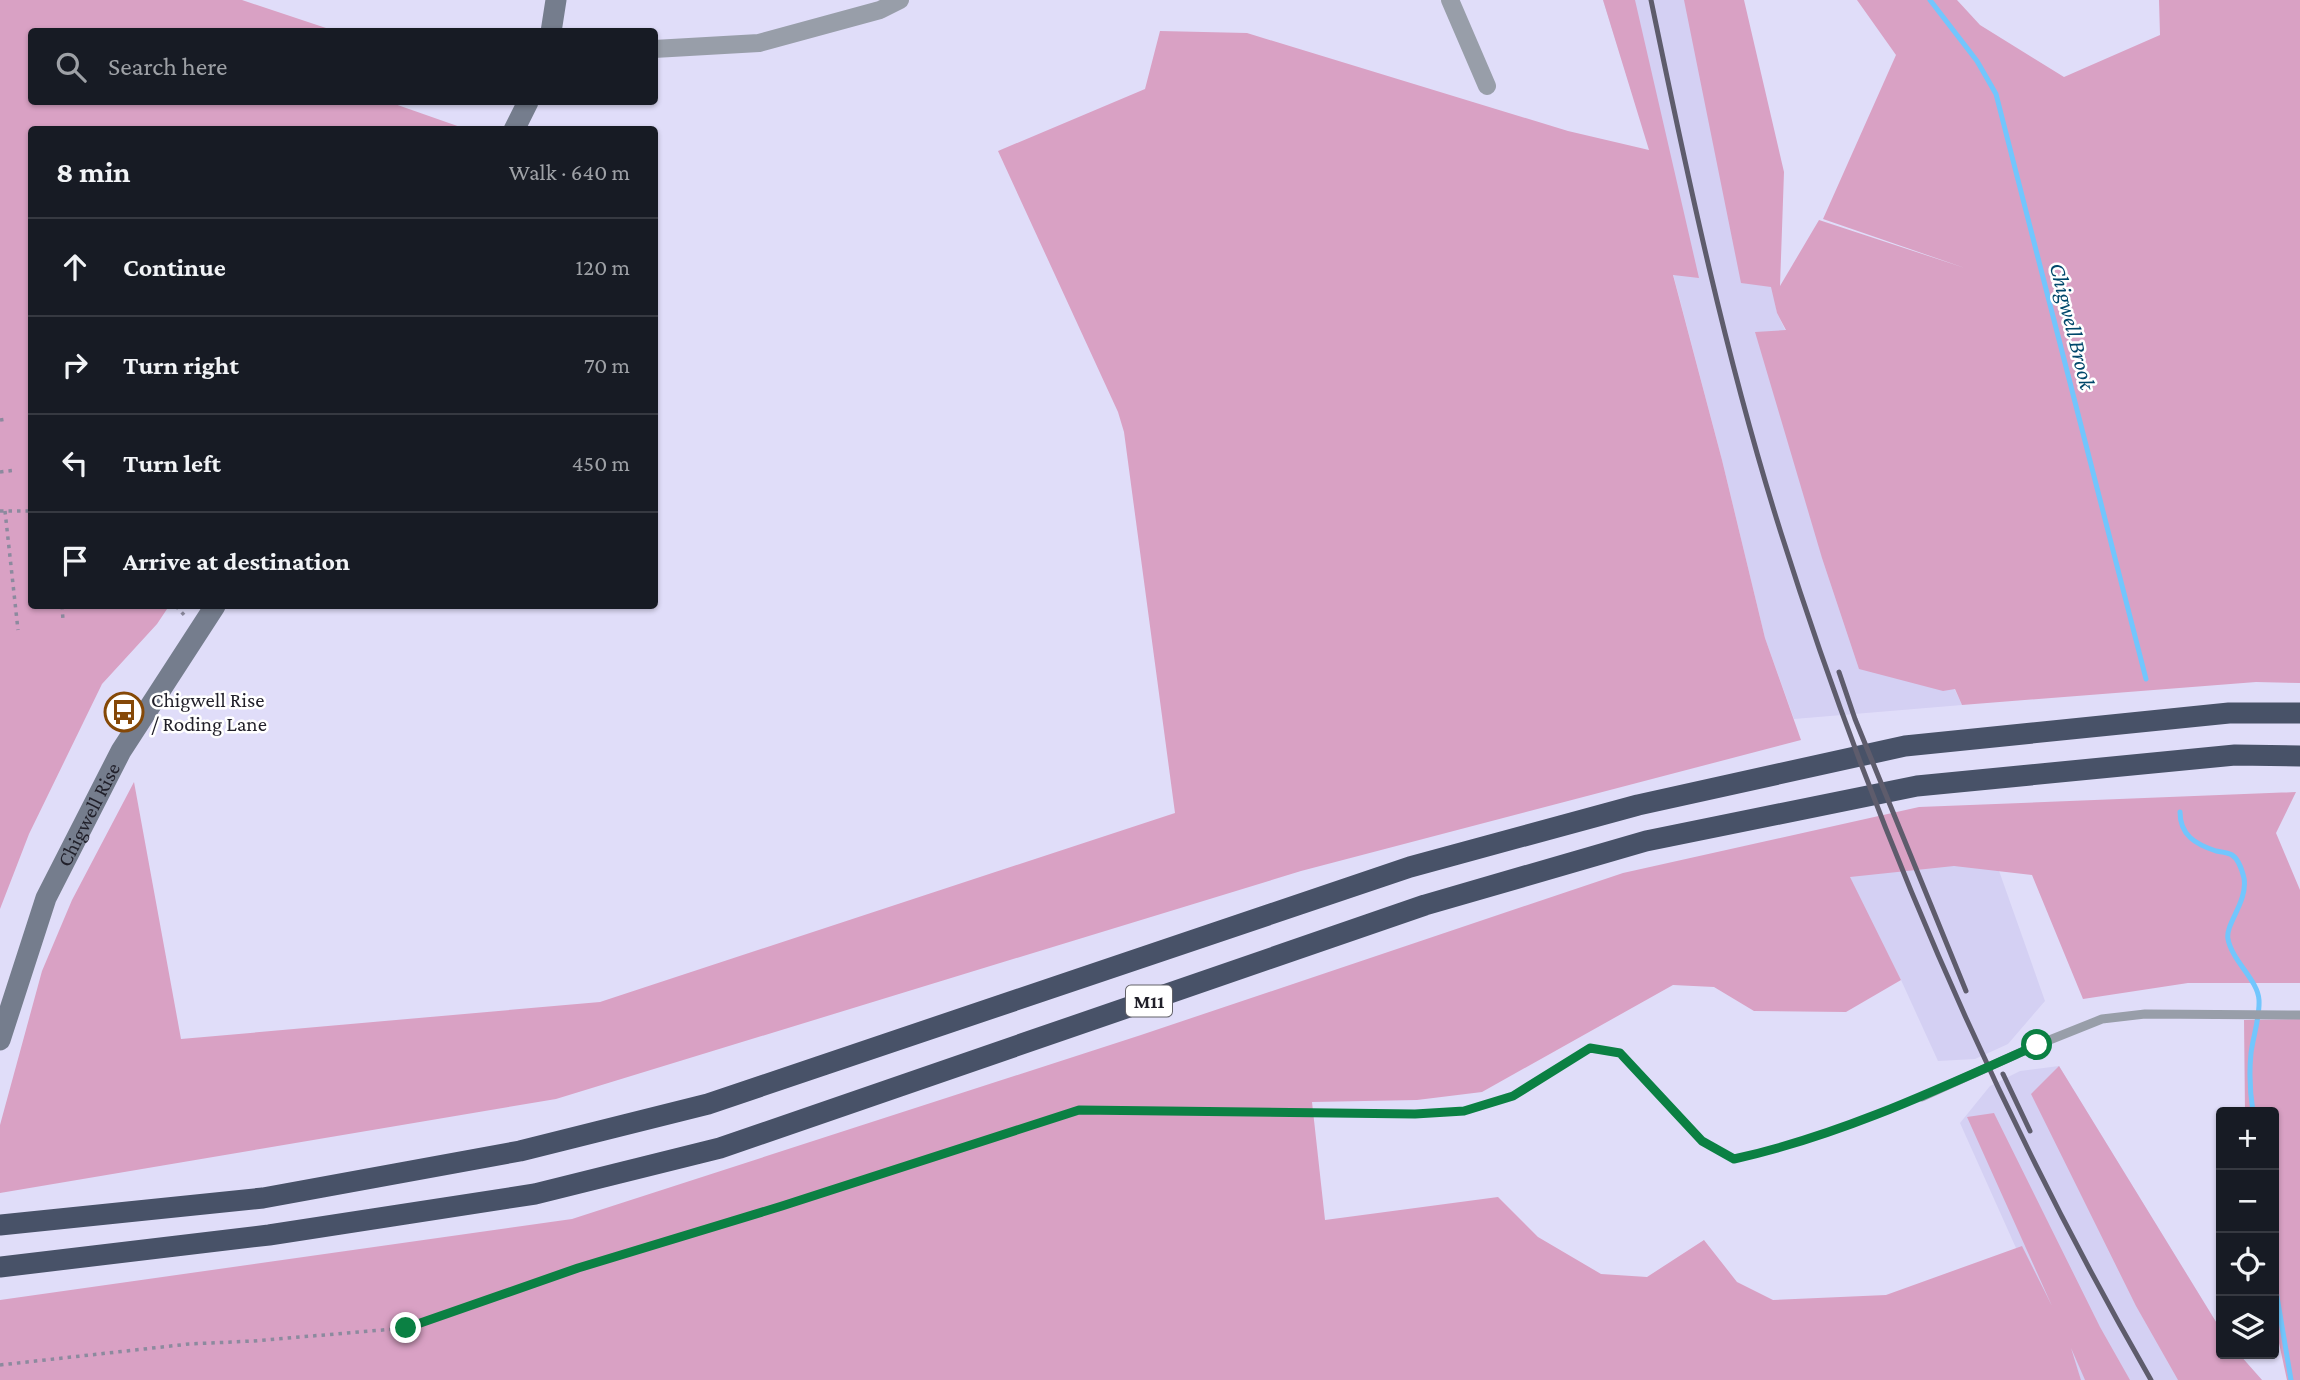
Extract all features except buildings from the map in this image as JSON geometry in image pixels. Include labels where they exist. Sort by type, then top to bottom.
[{"type":"highway","name":"M11","points":[[0,1223],[41,1222],[263,1198],[520,1151],[708,1104],[1397,871],[1638,805],[1905,746],[2229,713],[2300,713]]},
{"type":"highway","name":"M11","points":[[0,1267],[269,1235],[535,1194],[720,1148],[1425,905],[1646,841],[1917,786],[2235,755],[2300,755]]},
{"type":"main road","points":[[552,28],[556,0]]},
{"type":"main road","points":[[516,126],[526,105]]},
{"type":"main road","name":"Chigwell Rise","points":[[0,1040],[46,898],[121,751],[213,609]]},
{"type":"street","points":[[658,49],[759,43],[880,10],[900,0]]},
{"type":"street","points":[[1450,0],[1487,86]]},
{"type":"lane","points":[[1922,1097],[2102,1019],[2145,1014],[2300,1014]]},
{"type":"path","points":[[0,472],[16,470]]},
{"type":"path","points":[[18,630],[3,511],[28,511]]},
{"type":"path","points":[[62,609],[63,620]]},
{"type":"path","points":[[0,1365],[189,1344],[253,1342],[406,1328],[578,1268],[782,1206],[1079,1110],[1415,1114],[1464,1111],[1513,1096],[1590,1048],[1620,1053],[1702,1141],[1734,1159],[1777,1150],[1922,1097]]},
{"type":"shaded area","points":[[0,0],[242,0],[326,28],[28,28],[28,105],[398,105],[457,126],[28,126],[28,609],[167,609],[157,624],[102,684],[29,834],[0,909]]},
{"type":"shaded area","points":[[1603,0],[1723,0],[1777,313],[1962,705],[1794,719],[1765,638],[1673,274],[1650,150]]},
{"type":"shaded area","points":[[1603,0],[1635,0],[1699,278],[1673,275],[1765,638],[1801,740],[1301,871],[556,1099],[0,1193],[0,1125],[42,971],[72,900],[134,782],[181,1039],[600,1002],[1175,813],[1124,432],[1118,412],[998,151],[1145,89],[1160,31],[1247,33],[1568,131],[1649,150]]},
{"type":"shaded area","points":[[1684,0],[1744,0],[1784,172],[1780,286],[1819,220],[1965,268],[1823,219],[1896,55],[1857,0],[1957,0],[1980,25],[2064,77],[2160,35],[2159,0],[2300,0],[2300,683],[2256,682],[1962,705],[1955,689],[1943,691],[1859,669],[1822,558],[1755,332],[1786,330],[1777,313],[1771,287],[1741,283]]},
{"type":"shaded area","points":[[2296,792],[2276,833],[2300,890],[2300,983],[2188,983],[2083,999],[2032,875],[1954,866],[1850,877],[1901,980],[1846,1012],[1754,1011],[1714,987],[1673,985],[1482,1092],[1417,1100],[1312,1102],[1325,1220],[1498,1197],[1538,1237],[1601,1274],[1647,1277],[1704,1240],[1737,1282],[1773,1300],[1886,1295],[2022,1246],[2052,1306],[1967,1117],[1994,1113],[2100,1327],[2130,1380],[2085,1380],[2071,1348],[2081,1380],[0,1380],[0,1300],[572,1219],[1141,1035],[1623,873],[1919,807]]},
{"type":"shaded area","points":[[1980,817],[2045,1001],[2008,1044],[1975,1059],[1938,1061],[1849,877]]},
{"type":"shaded area","points":[[2300,1019],[2300,1380],[2287,1380],[2279,1343],[2279,1107],[2245,1107],[2244,1020]]},
{"type":"shaded area","points":[[2059,1066],[2216,1322],[2216,1359],[2243,1359],[2262,1380],[2081,1380],[2066,1336],[2016,1248],[1960,1123],[1990,1086],[2020,1071]]},
{"type":"shaded area","points":[[2059,1066],[2216,1322],[2216,1359],[2243,1359],[2262,1380],[2178,1380],[2136,1306],[2031,1094]]},
{"type":"waterway","name":"Chigwell Brook","points":[[1930,0],[1977,61],[1996,94],[2146,679]]},
{"type":"waterway","name":"Chigwell Brook","points":[[2180,812],[2183,827],[2190,838],[2234,857],[2244,878],[2243,896],[2228,939],[2234,955],[2258,993],[2258,1013],[2250,1060],[2252,1107]]},
{"type":"waterway","name":"Chigwell Brook","points":[[2277,1296],[2291,1380]]},
{"type":"railway","points":[[1651,0],[1725,335],[1781,533],[1856,752],[1898,860],[1991,1072],[2041,1176],[2151,1380]]},
{"type":"railway","points":[[1839,672],[1855,719],[1966,991]]},
{"type":"railway","points":[[2003,1074],[2030,1131]]},
{"type":"place","name":"Chigwell Rise / Roding Lane","points":[[124,712]]},
{"type":"route","points":[[406,1328],[578,1268],[782,1206],[1079,1110],[1415,1114],[1464,1111],[1513,1096],[1590,1048],[1620,1053],[1702,1141],[1734,1159],[1777,1150],[1922,1097],[2037,1045]]}]
